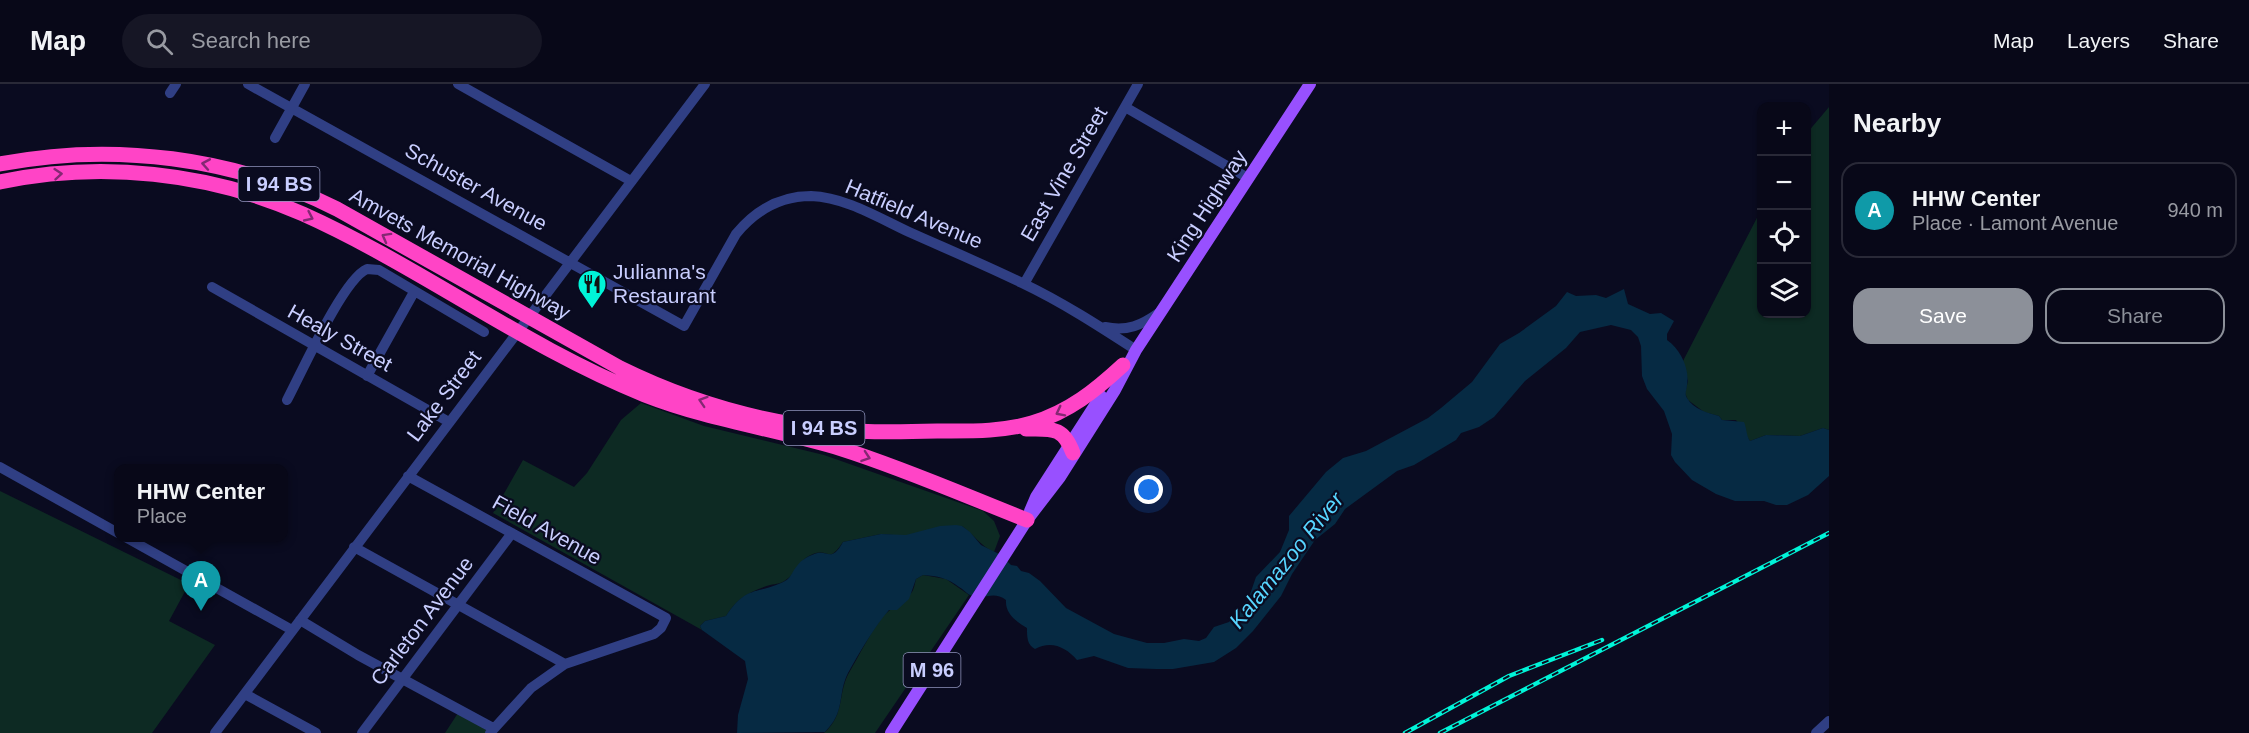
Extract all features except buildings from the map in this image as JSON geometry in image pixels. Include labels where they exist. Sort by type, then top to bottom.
[{"type":"highway","name":"Amvets Memorial Highway","points":[[0,164],[68,154],[136,155],[217,166],[289,187],[328,205],[522,324],[583,367],[664,402],[699,414],[842,449],[921,477],[1027,520]]},
{"type":"highway","name":"Amvets Memorial Highway","points":[[0,182],[44,175],[102,171],[163,175],[223,187],[277,204],[317,220],[377,252],[387,253],[427,270],[522,324],[669,390],[715,405],[811,426],[838,430],[891,432],[995,430],[1019,426],[1051,417],[1085,398],[1123,365]]},
{"type":"highway","name":"I 94 BS","points":[[995,430],[1050,429],[1060,433],[1071,448]]},
{"type":"main road","name":"King Highway","points":[[1071,448],[1115,390],[1162,310],[1310,84]]},
{"type":"main road","name":"King Highway","points":[[891,733],[1027,520],[1049,492],[1071,448],[1123,365],[1137,350]]},
{"type":"street","name":"Schuster Avenue","points":[[248,84],[684,326]]},
{"type":"street","points":[[275,138],[305,84]]},
{"type":"street","points":[[458,84],[471,87],[631,181]]},
{"type":"street","name":"Lake Street","points":[[215,733],[705,84]]},
{"type":"street","name":"East Vine Street","points":[[1024,284],[1138,84]]},
{"type":"street","points":[[1125,107],[1248,178]]},
{"type":"street","name":"Hatfield Avenue","points":[[684,326],[736,234],[746,223],[765,208],[803,196],[844,203],[1024,284],[1137,350]]},
{"type":"street","points":[[287,400],[347,290],[363,270],[375,268],[484,332]]},
{"type":"street","name":"Healy Street","points":[[212,287],[449,422]]},
{"type":"street","points":[[367,376],[414,292]]},
{"type":"street","points":[[1099,326],[1118,330],[1135,327],[1162,310]]},
{"type":"street","points":[[0,467],[114,531]]},
{"type":"street","name":"Field Avenue","points":[[408,476],[666,618],[661,628],[654,634],[565,664]]},
{"type":"street","name":"Carleton Avenue","points":[[362,733],[512,533]]},
{"type":"street","points":[[136,542],[292,630]]},
{"type":"street","points":[[300,620],[492,731],[531,688],[565,664],[354,547]]},
{"type":"street","points":[[245,694],[316,733]]},
{"type":"street","points":[[1816,733],[1829,721]]},
{"type":"green space","points":[[1829,107],[1829,430],[1823,428],[1800,436],[1766,435],[1750,441],[1736,420],[1722,420],[1719,416],[1704,412],[1688,400],[1685,393],[1688,381],[1683,361],[1757,218],[1757,318],[1811,318],[1811,128]]},
{"type":"green space","points":[[641,403],[704,426],[824,455],[983,511],[994,521],[1000,536],[994,552],[962,526],[906,536],[881,534],[843,542],[834,553],[819,553],[808,557],[784,581],[763,587],[745,596],[726,616],[705,621],[700,626],[702,630],[493,513],[523,460],[574,487],[587,473],[621,420]]},
{"type":"green space","points":[[0,491],[189,584],[169,621],[215,645],[152,733],[0,733]]},
{"type":"green space","points":[[923,575],[946,579],[969,595],[875,733],[824,733],[836,718],[846,679],[873,631],[884,615],[909,596],[916,579]]},
{"type":"green space","points":[[458,713],[476,721],[489,733],[445,733]]},
{"type":"water","name":"Kalamazoo River","points":[[1624,289],[1628,304],[1650,314],[1661,313],[1674,321],[1667,334],[1667,340],[1676,348],[1683,360],[1688,379],[1686,395],[1693,405],[1719,416],[1722,420],[1744,422],[1750,441],[1766,435],[1800,436],[1823,428],[1829,430],[1829,476],[1808,495],[1787,505],[1776,505],[1764,501],[1735,501],[1716,494],[1692,480],[1671,455],[1672,434],[1664,411],[1647,389],[1642,376],[1641,346],[1638,337],[1631,330],[1611,325],[1580,332],[1566,348],[1525,381],[1494,417],[1479,427],[1461,433],[1456,440],[1414,465],[1397,471],[1345,509],[1335,524],[1315,540],[1292,574],[1281,596],[1253,631],[1236,648],[1214,662],[1173,669],[1128,668],[1094,656],[1077,660],[1058,646],[1047,645],[1035,649],[1027,638],[1027,628],[1009,613],[1006,600],[997,596],[975,597],[946,580],[923,575],[916,579],[909,599],[897,610],[889,610],[867,640],[848,673],[836,717],[825,732],[737,733],[738,715],[748,679],[745,661],[702,630],[700,626],[705,621],[726,616],[740,599],[747,595],[785,581],[800,562],[808,557],[817,553],[832,554],[843,542],[881,534],[906,535],[940,526],[962,526],[981,545],[1001,555],[1011,565],[1017,566],[1021,571],[1029,573],[1040,581],[1066,608],[1114,634],[1147,643],[1164,643],[1184,639],[1199,641],[1206,638],[1214,627],[1229,622],[1248,600],[1256,577],[1280,552],[1289,530],[1289,516],[1326,472],[1343,458],[1366,451],[1428,418],[1472,382],[1500,344],[1556,306],[1567,292],[1576,296],[1596,295],[1606,298]]},
{"type":"railway","points":[[1440,733],[1829,533]]},
{"type":"railway","points":[[1405,733],[1509,676],[1602,640]]},
{"type":"place","name":"Julianna's Restaurant","points":[[592,310]]},
{"type":"place","name":"HHW Center","points":[[201,611]]}]
